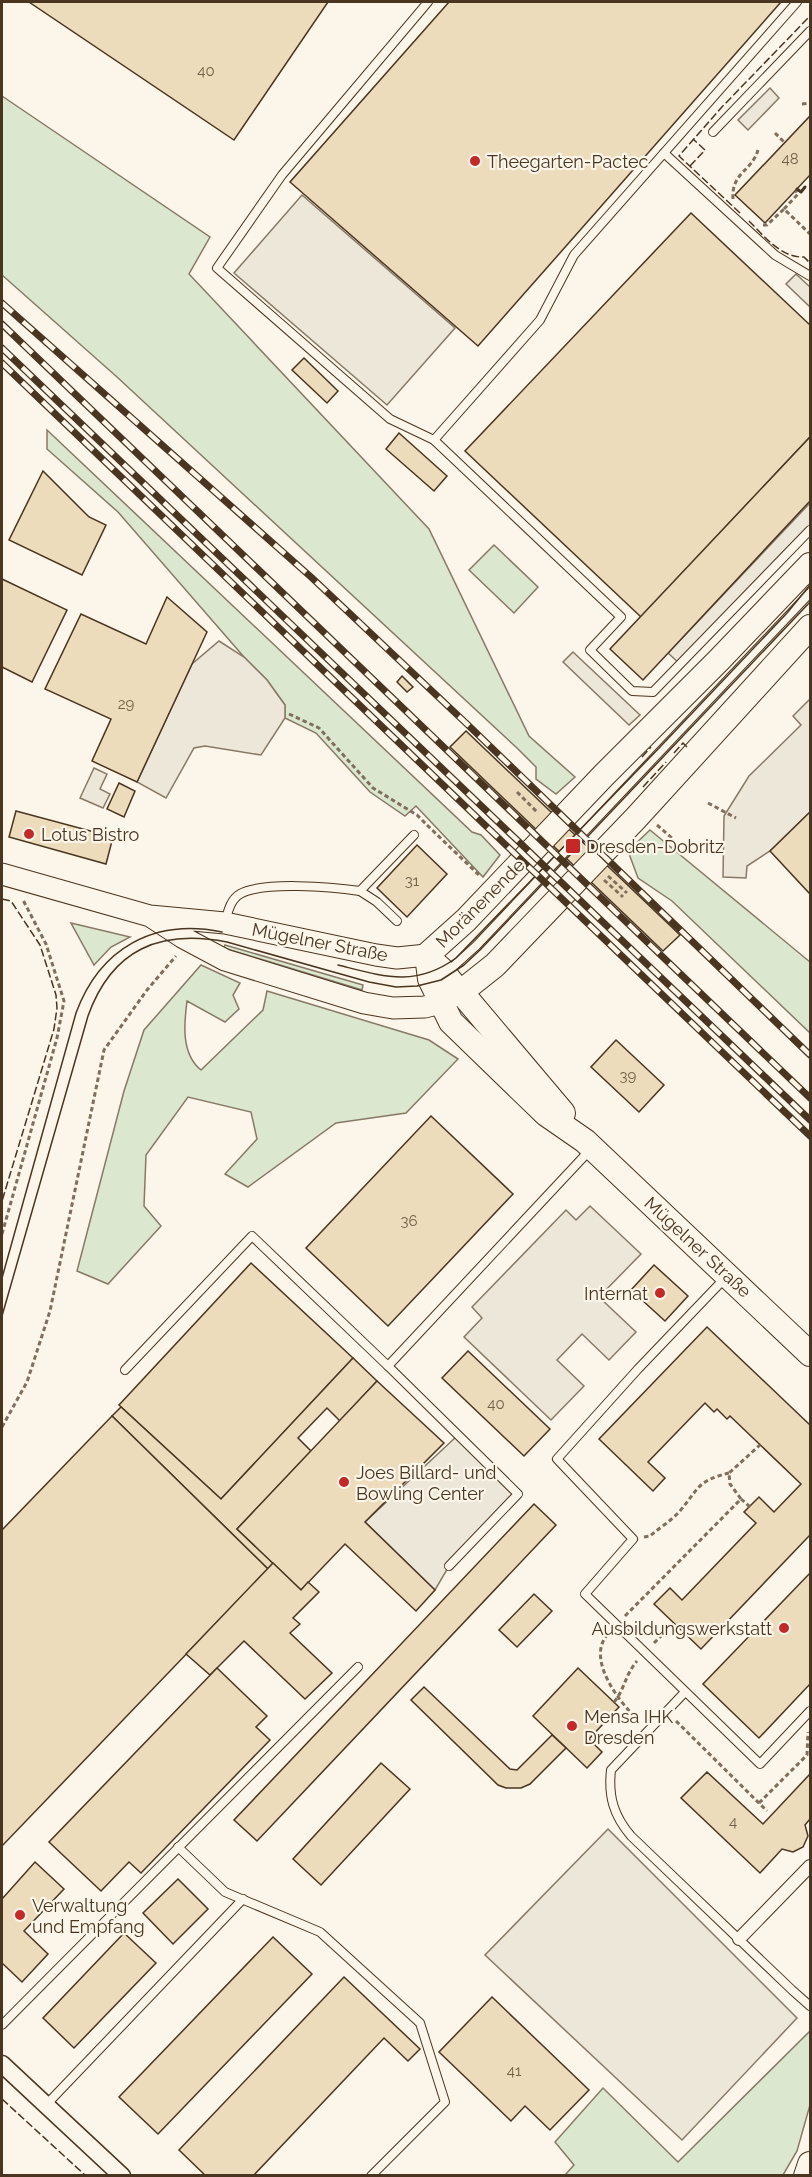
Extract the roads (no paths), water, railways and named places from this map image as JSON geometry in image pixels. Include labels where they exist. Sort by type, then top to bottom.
[{"type":"main road","name":"Moränenende","points":[[434,969],[466,920],[604,775],[810,565]]},
{"type":"main road","points":[[434,969],[451,997],[495,965],[628,827],[810,627]]},
{"type":"main road","name":"Mügelner Straße","points":[[451,997],[451,1022],[470,1042],[546,1114],[589,1144],[810,1354]]},
{"type":"main road","points":[[806,2175],[810,2164]]},
{"type":"street","name":"Mügelner Straße","points":[[2,874],[150,916],[225,923],[397,958],[434,969]]},
{"type":"street","name":"Mügelner Straße","points":[[150,916],[225,960],[364,1003],[410,1009],[451,997]]},
{"type":"street","points":[[739,1939],[810,1866]]},
{"type":"street","points":[[2,2064],[122,2175]]},
{"type":"lane","points":[[428,2],[282,175],[217,268],[390,419],[434,440],[621,617],[590,650],[632,690],[653,692],[810,530]]},
{"type":"lane","points":[[434,440],[540,320],[574,255],[797,2]]},
{"type":"lane","points":[[713,132],[810,31]]},
{"type":"lane","points":[[664,153],[775,255],[810,276]]},
{"type":"lane","points":[[434,969],[482,940],[810,593]]},
{"type":"lane","points":[[360,891],[414,835]]},
{"type":"lane","points":[[225,923],[229,907],[238,895],[252,889],[306,886],[360,891],[377,902],[397,921]]},
{"type":"lane","points":[[388,1366],[589,1144]]},
{"type":"lane","points":[[125,1370],[252,1236],[518,1494],[449,1566]]},
{"type":"lane","points":[[727,1276],[557,1459],[633,1539],[585,1594],[760,1764],[810,1712]]},
{"type":"lane","points":[[2,2025],[358,1666]]},
{"type":"lane","points":[[685,1692],[611,1770],[609,1786],[615,1812],[631,1836],[810,2006]]},
{"type":"lane","points":[[178,1847],[225,1892],[320,1932],[420,2023],[445,2102],[371,2175]]},
{"type":"lane","points":[[46,2105],[243,1899]]},
{"type":"tram line","points":[[338,965],[398,977],[426,973],[456,958],[660,747],[787,613],[810,585]]},
{"type":"tram line","points":[[2,1316],[88,1016],[98,993],[110,974],[125,960],[141,949],[160,942],[203,939],[227,942],[369,982],[396,987],[417,986],[441,980],[464,965],[480,950],[810,602]]},
{"type":"tram line","points":[[2,1278],[76,1013],[86,990],[99,971],[115,955],[132,943],[152,934],[197,929],[222,932]]},
{"type":"railway","points":[[2,303],[311,577],[810,1055]]},
{"type":"railway","points":[[2,324],[810,1098]]},
{"type":"railway","points":[[2,348],[810,1120]]},
{"type":"railway","points":[[2,363],[810,1136]]},
{"type":"place","name":"Theegarten-Pactec","points":[[475,161]]},
{"type":"place","name":"Lotus Bistro","points":[[29,834]]},
{"type":"place","name":"Dresden-Dobritz","points":[[573,846]]},
{"type":"place","name":"Internat","points":[[660,1293]]},
{"type":"place","name":"Joes Billard- und Bowling Center","points":[[344,1482]]},
{"type":"place","name":"Ausbildungswerkstatt","points":[[784,1628]]},
{"type":"place","name":"Mensa IHK Dresden","points":[[572,1726]]},
{"type":"place","name":"Verwaltung und Empfang","points":[[20,1915]]}]
